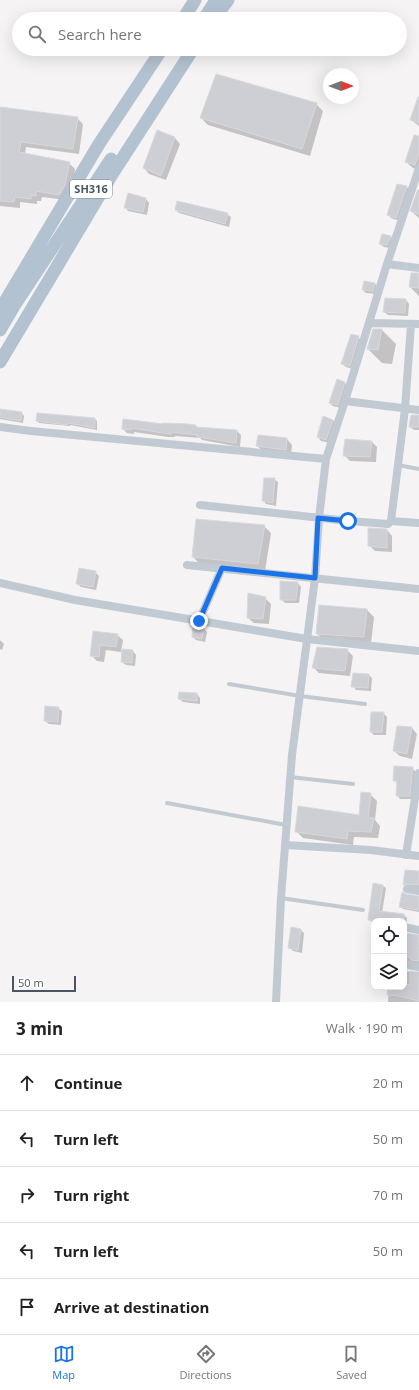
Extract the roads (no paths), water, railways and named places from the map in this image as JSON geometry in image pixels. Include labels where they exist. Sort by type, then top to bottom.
[{"type":"main road","points":[[187,12],[195,0]]},
{"type":"main road","points":[[208,12],[216,0]]},
{"type":"main road","points":[[219,12],[228,0]]},
{"type":"main road","points":[[0,310],[99,144],[157,56]]},
{"type":"main road","name":"SH316","points":[[0,330],[14,306],[179,56]]},
{"type":"main road","points":[[0,362],[107,182],[188,56]]},
{"type":"street","points":[[276,1002],[284,845],[290,777],[315,578],[318,518],[326,459],[387,264],[419,168]]},
{"type":"street","points":[[387,264],[419,268]]},
{"type":"street","points":[[369,323],[415,324],[391,521]]},
{"type":"street","points":[[345,401],[419,410]]},
{"type":"street","points":[[0,427],[326,459]]},
{"type":"street","points":[[200,505],[388,524],[391,521],[419,522]]},
{"type":"street","points":[[187,564],[419,589]]},
{"type":"street","points":[[199,621],[222,568]]},
{"type":"street","points":[[0,582],[75,600],[307,640],[419,651]]},
{"type":"street","points":[[406,855],[416,808],[419,773]]},
{"type":"street","points":[[284,845],[371,850],[419,856]]},
{"type":"street","points":[[407,889],[419,891]]},
{"type":"street","points":[[407,928],[419,930]]},
{"type":"street","points":[[407,965],[419,967]]},
{"type":"lane","points":[[398,465],[419,469]]},
{"type":"lane","points":[[229,684],[300,696],[365,704]]},
{"type":"lane","points":[[290,777],[353,784]]},
{"type":"lane","points":[[167,803],[286,825]]},
{"type":"lane","points":[[281,898],[363,910]]}]
